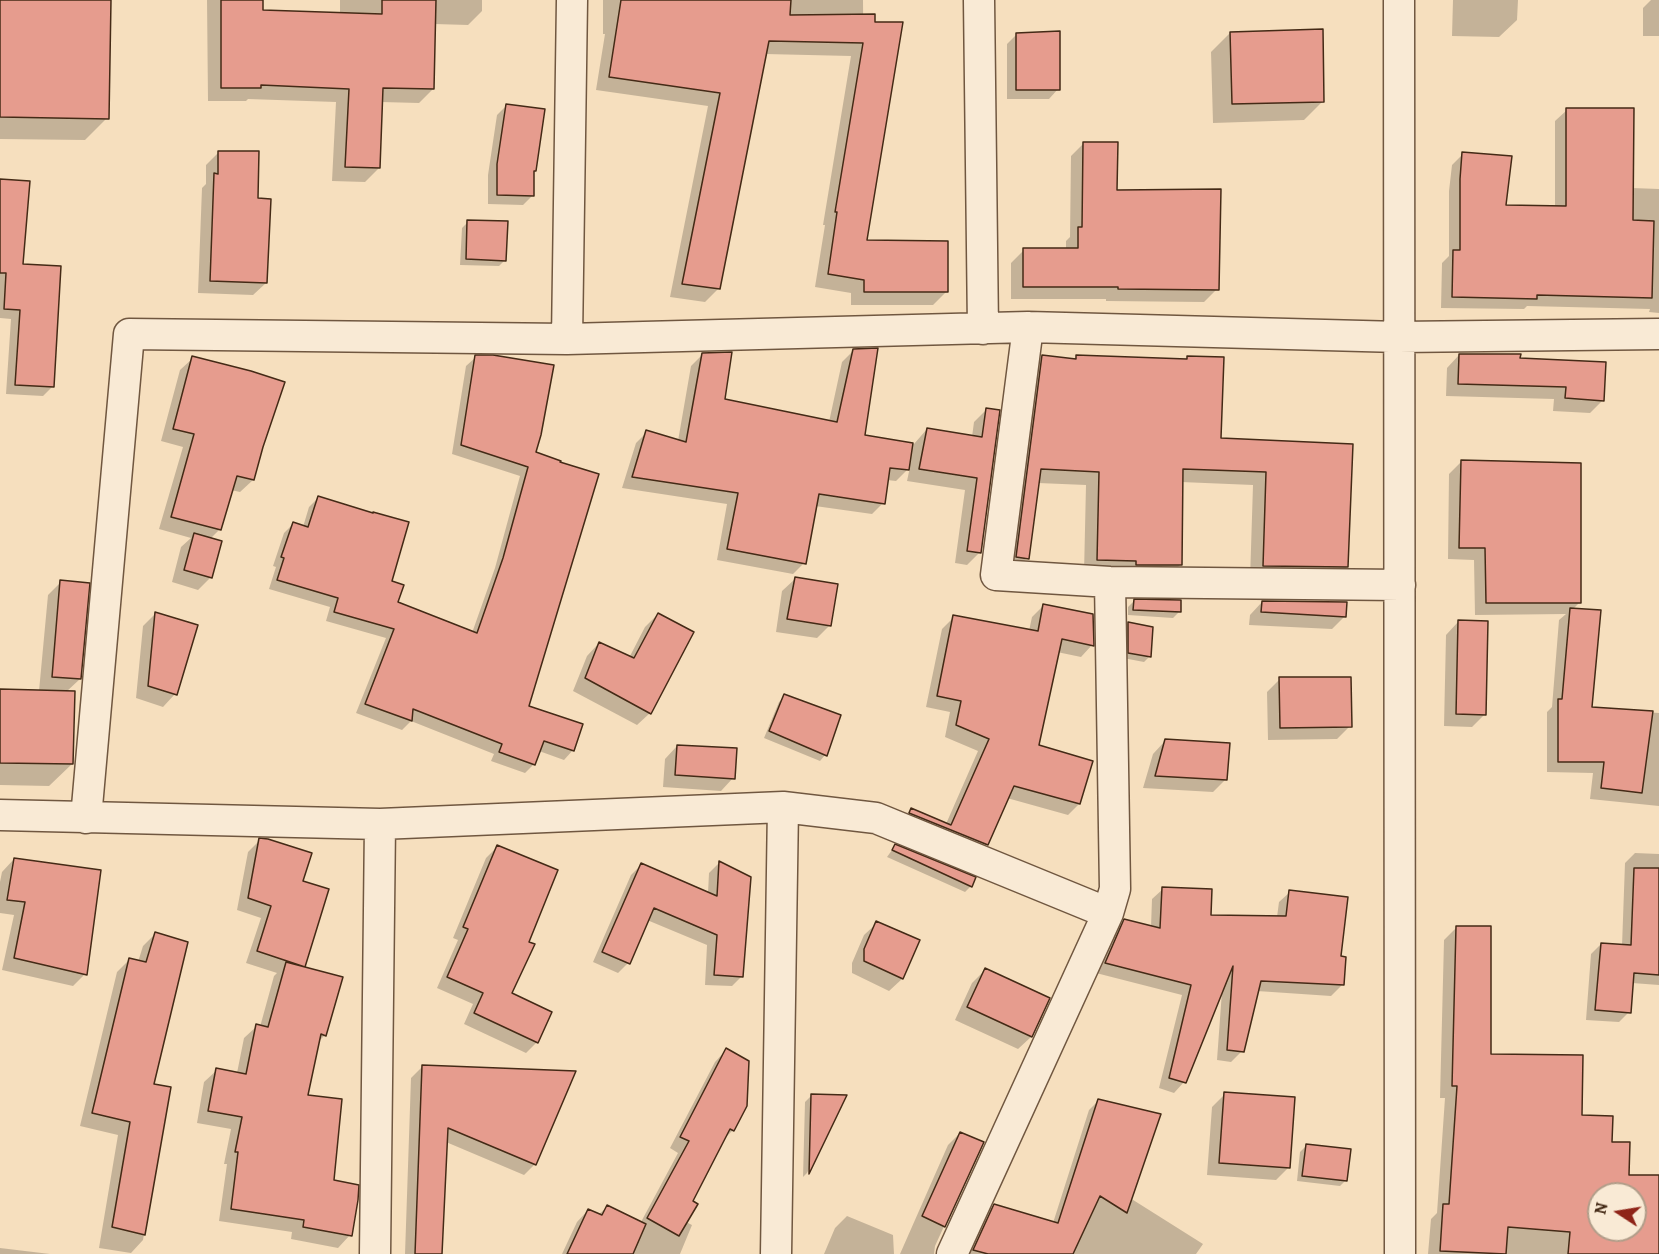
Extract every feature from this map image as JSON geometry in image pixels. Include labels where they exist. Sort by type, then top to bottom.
[{"type":"street","points":[[567,339],[572,0]]},
{"type":"street","points":[[979,0],[983,329]]},
{"type":"street","points":[[1399,0],[1400,1254]]},
{"type":"street","points":[[86,818],[129,334],[567,339],[1028,327],[1399,337],[1659,334]]},
{"type":"street","points":[[1028,327],[996,575],[1110,582],[1400,585]]},
{"type":"street","points":[[952,1254],[1108,913],[1115,890],[1110,582]]},
{"type":"street","points":[[0,815],[380,824],[783,807],[876,818],[1108,913]]},
{"type":"street","points":[[776,1254],[783,807]]},
{"type":"street","points":[[375,1254],[380,824]]},
{"type":"building","points":[[0,0],[111,0],[109,119],[0,117]]},
{"type":"building","points":[[221,0],[263,0],[263,10],[382,14],[382,0],[436,0],[434,89],[383,88],[380,168],[345,167],[349,89],[261,85],[261,88],[221,88]]},
{"type":"building","points":[[621,0],[791,0],[790,15],[875,14],[875,22],[903,22],[867,240],[948,241],[948,292],[864,292],[864,280],[828,274],[837,212],[835,212],[863,43],[769,41],[720,289],[682,284],[720,93],[609,77]]},
{"type":"building","points":[[1323,29],[1324,102],[1232,104],[1230,32]]},
{"type":"building","points":[[1060,31],[1060,90],[1016,90],[1016,33]]},
{"type":"building","points":[[506,104],[545,109],[536,171],[534,171],[534,196],[497,195],[497,164]]},
{"type":"building","points":[[1566,108],[1634,108],[1633,220],[1654,221],[1652,298],[1537,295],[1537,299],[1452,297],[1453,250],[1460,250],[1462,152],[1512,156],[1506,205],[1566,206]]},
{"type":"building","points":[[1083,142],[1118,142],[1117,190],[1221,189],[1219,290],[1023,287],[1023,248],[1078,248],[1078,227],[1082,227]]},
{"type":"building","points":[[218,151],[259,151],[258,198],[271,199],[267,283],[210,281],[214,173],[218,174]]},
{"type":"building","points":[[0,179],[30,181],[23,264],[61,266],[54,387],[15,385],[20,310],[4,309],[6,273],[0,273]]},
{"type":"building","points":[[467,220],[508,221],[506,261],[466,259]]},
{"type":"building","points":[[878,348],[865,435],[913,443],[909,470],[890,468],[885,504],[819,494],[806,564],[727,549],[738,493],[632,477],[646,430],[686,442],[702,353],[732,352],[725,399],[837,422],[853,349]]},
{"type":"building","points":[[1459,354],[1521,354],[1520,358],[1606,362],[1604,401],[1565,398],[1566,387],[1458,384]]},
{"type":"building","points":[[475,355],[493,355],[554,365],[536,452],[599,474],[529,706],[583,724],[574,751],[544,741],[535,765],[499,752],[502,744],[413,709],[412,721],[365,704],[394,629],[334,612],[338,598],[277,580],[284,558],[281,557],[293,522],[308,527],[318,496],[409,522],[392,581],[404,585],[398,602],[477,633],[503,558],[528,467],[461,445]]},
{"type":"building","points":[[1042,355],[1076,359],[1076,355],[1187,359],[1187,356],[1224,357],[1221,438],[1353,444],[1348,567],[1263,566],[1266,472],[1183,469],[1182,565],[1136,565],[1136,561],[1097,560],[1099,472],[1041,469],[1029,559],[1016,557]]},
{"type":"building","points":[[192,356],[285,382],[254,480],[237,476],[221,530],[171,517],[194,434],[173,429]]},
{"type":"building","points":[[986,408],[1000,410],[981,553],[967,551],[977,478],[919,469],[927,428],[982,437]]},
{"type":"building","points":[[1461,460],[1581,463],[1581,603],[1486,603],[1485,548],[1459,548]]},
{"type":"building","points":[[194,533],[222,541],[212,578],[184,570]]},
{"type":"building","points":[[795,577],[838,584],[831,626],[787,619]]},
{"type":"building","points":[[60,580],[90,583],[81,679],[52,677]]},
{"type":"building","points":[[1134,599],[1181,600],[1181,612],[1133,610]]},
{"type":"building","points":[[1262,601],[1347,602],[1346,617],[1261,612]]},
{"type":"building","points":[[1043,604],[1093,614],[1094,646],[1062,639],[1039,745],[1093,761],[1080,804],[1014,786],[988,845],[909,813],[911,808],[951,825],[989,739],[956,725],[961,701],[937,696],[953,615],[1038,631]]},
{"type":"building","points":[[1570,608],[1601,610],[1592,707],[1653,711],[1642,793],[1601,788],[1604,762],[1558,762],[1558,699],[1562,699]]},
{"type":"building","points":[[155,612],[198,625],[177,695],[148,686]]},
{"type":"building","points":[[658,613],[694,632],[651,714],[585,678],[599,642],[634,658]]},
{"type":"building","points":[[1458,620],[1488,621],[1486,715],[1456,714]]},
{"type":"building","points":[[1128,622],[1153,627],[1151,657],[1128,653]]},
{"type":"building","points":[[1279,677],[1351,677],[1352,727],[1280,728]]},
{"type":"building","points":[[0,689],[75,691],[73,764],[0,763]]},
{"type":"building","points":[[784,694],[841,715],[827,756],[769,731]]},
{"type":"building","points":[[1165,739],[1230,743],[1227,780],[1155,776]]},
{"type":"building","points":[[677,745],[737,748],[735,779],[675,775]]},
{"type":"building","points":[[259,838],[312,853],[303,881],[329,889],[305,967],[257,951],[271,906],[248,898]]},
{"type":"building","points":[[895,844],[976,877],[972,887],[892,850]]},
{"type":"building","points":[[497,845],[558,870],[529,942],[535,944],[512,993],[552,1012],[538,1043],[474,1013],[483,993],[447,977],[468,929],[463,927]]},
{"type":"building","points":[[14,858],[101,870],[87,975],[14,958],[25,902],[7,900]]},
{"type":"building","points":[[719,861],[751,877],[743,977],[714,975],[717,935],[654,908],[630,964],[602,952],[641,863],[717,896]]},
{"type":"building","points":[[1634,868],[1659,868],[1659,975],[1634,973],[1631,1013],[1595,1010],[1601,943],[1631,945]]},
{"type":"building","points":[[1162,887],[1212,889],[1211,915],[1286,916],[1289,890],[1348,897],[1341,956],[1346,957],[1344,985],[1261,981],[1244,1052],[1227,1050],[1233,966],[1186,1083],[1169,1078],[1191,985],[1105,963],[1124,919],[1160,928]]},
{"type":"building","points":[[876,921],[920,940],[903,979],[864,961],[864,949]]},
{"type":"building","points":[[1456,926],[1491,926],[1491,1054],[1583,1055],[1582,1115],[1613,1116],[1612,1142],[1630,1142],[1629,1175],[1659,1175],[1659,1254],[1568,1254],[1570,1232],[1508,1227],[1506,1254],[1440,1251],[1443,1204],[1449,1204],[1457,1086],[1452,1086]]},
{"type":"building","points":[[155,932],[188,942],[154,1084],[171,1087],[145,1235],[112,1227],[130,1122],[92,1113],[129,958],[146,962]]},
{"type":"building","points":[[286,962],[343,977],[326,1036],[321,1034],[308,1095],[342,1099],[334,1180],[359,1185],[352,1236],[303,1227],[304,1220],[231,1209],[238,1152],[235,1152],[242,1117],[208,1111],[216,1068],[246,1074],[256,1024],[268,1027]]},
{"type":"building","points":[[985,968],[1050,998],[1032,1037],[967,1007]]},
{"type":"building","points":[[726,1048],[749,1061],[747,1106],[734,1131],[730,1129],[693,1201],[698,1204],[679,1236],[647,1218],[689,1141],[680,1137]]},
{"type":"building","points":[[422,1065],[576,1071],[536,1165],[448,1128],[442,1254],[415,1254]]},
{"type":"building","points":[[1224,1092],[1295,1097],[1290,1168],[1219,1163]]},
{"type":"building","points":[[811,1094],[847,1095],[809,1174]]},
{"type":"building","points":[[1098,1099],[1161,1114],[1127,1213],[1100,1196],[1073,1254],[988,1254],[973,1250],[994,1204],[1058,1223]]},
{"type":"building","points":[[960,1132],[984,1142],[945,1227],[922,1216]]},
{"type":"building","points":[[1306,1144],[1351,1149],[1347,1181],[1302,1176]]},
{"type":"building","points":[[607,1205],[646,1224],[633,1254],[567,1254],[588,1209],[602,1215]]}]
